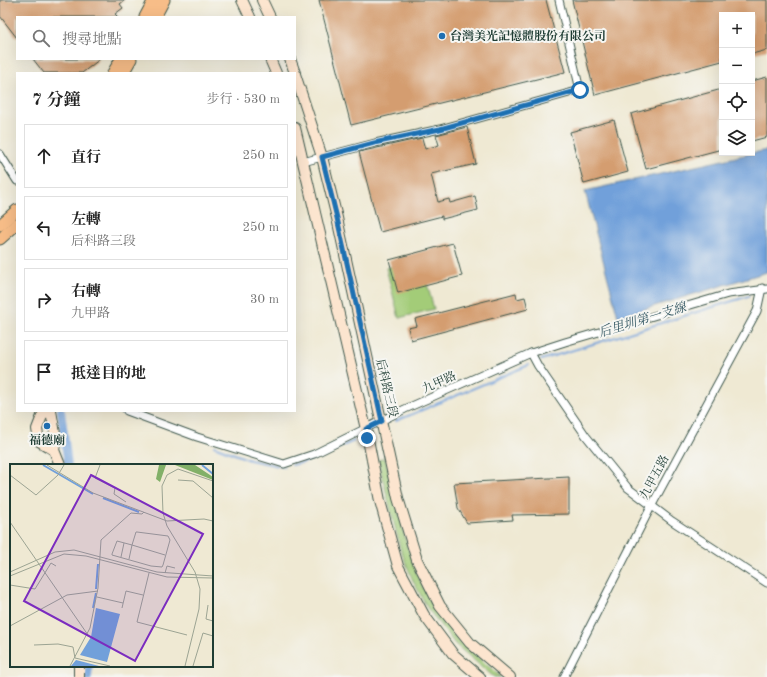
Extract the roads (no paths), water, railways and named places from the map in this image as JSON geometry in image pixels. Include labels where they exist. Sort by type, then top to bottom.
[{"type":"main road","points":[[146,16],[154,0]]},
{"type":"main road","points":[[156,16],[164,0]]},
{"type":"main road","points":[[114,72],[120,60]]},
{"type":"main road","points":[[124,72],[130,60]]},
{"type":"main road","points":[[0,225],[16,211]]},
{"type":"main road","points":[[0,239],[16,225]]},
{"type":"street","points":[[242,0],[250,16]]},
{"type":"street","points":[[262,0],[270,16]]},
{"type":"street","points":[[303,162],[374,143],[440,129],[580,90],[559,0]]},
{"type":"street","points":[[270,60],[276,72]]},
{"type":"street","name":"后科路三段","points":[[290,60],[294,72]]},
{"type":"street","name":"后科路三段","points":[[296,77],[322,157],[337,218],[398,498],[417,560],[440,606],[470,643],[510,677]]},
{"type":"street","points":[[296,132],[366,429],[380,501],[398,566],[424,615],[453,654],[480,677]]},
{"type":"street","points":[[0,154],[16,179]]},
{"type":"street","name":"九甲路","points":[[130,412],[197,436],[284,464],[314,454],[405,409],[531,354],[564,342],[728,294],[764,288]]},
{"type":"street","name":"九甲五路","points":[[564,677],[652,505],[757,311],[764,288]]},
{"type":"street","points":[[531,354],[586,436],[628,488],[672,521],[767,583]]},
{"type":"street","points":[[44,412],[37,429],[39,441],[45,446],[54,450]]},
{"type":"street","points":[[51,412],[56,439],[54,450],[60,464]]},
{"type":"water","points":[[767,150],[767,272],[618,317],[585,191],[740,156],[755,156],[755,153]]},
{"type":"waterway","name":"后里圳第一支線","points":[[541,360],[749,296]]},
{"type":"waterway","name":"后里圳第一支線","points":[[396,421],[529,365]]},
{"type":"waterway","points":[[61,412],[68,464]]},
{"type":"waterway","name":"后里圳第一支線","points":[[117,412],[131,416]]},
{"type":"waterway","name":"后里圳第一支線","points":[[292,465],[305,462],[354,441]]},
{"type":"waterway","name":"后里圳第一支線","points":[[214,446],[250,460],[284,467]]},
{"type":"waterway","points":[[88,677],[89,667]]},
{"type":"place","name":"台灣美光記憶體股份有限公司","points":[[442,36]]},
{"type":"place","name":"福德廟","points":[[47,426]]}]
